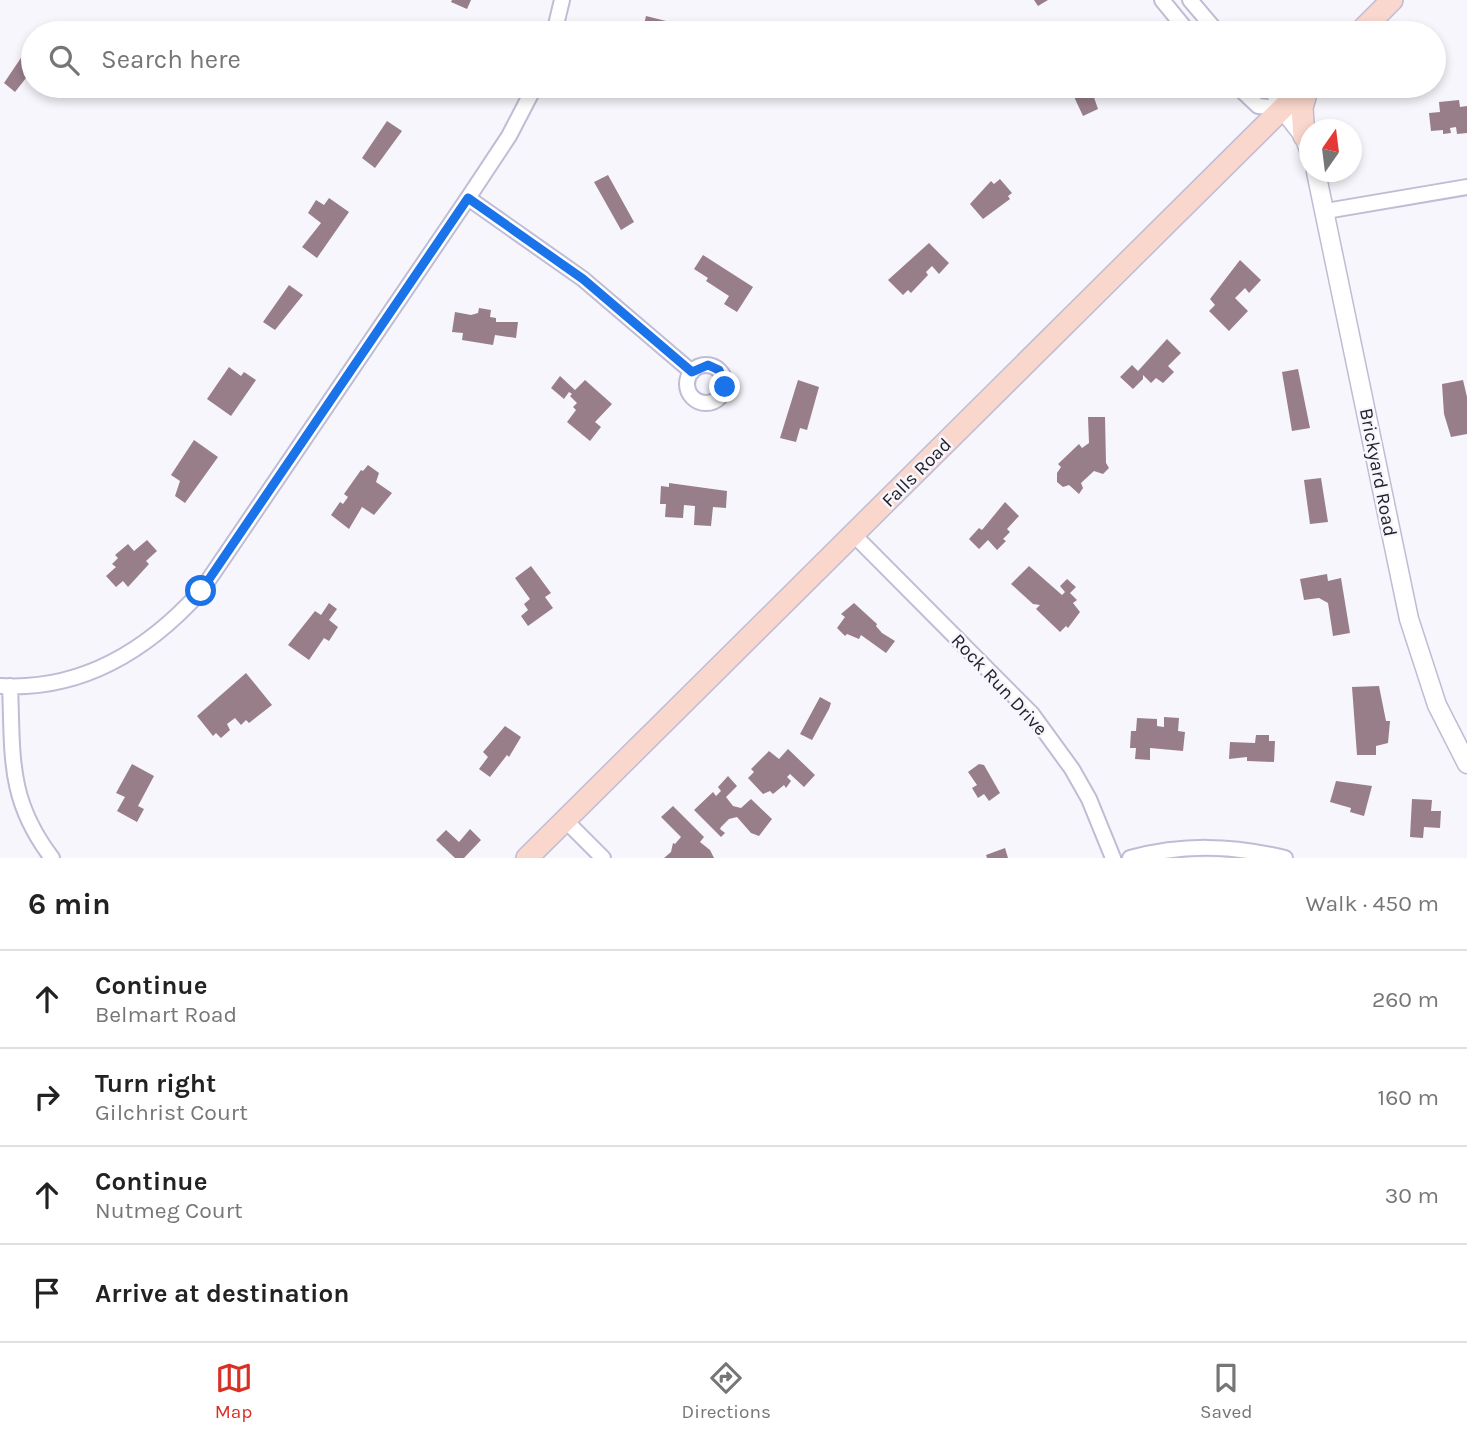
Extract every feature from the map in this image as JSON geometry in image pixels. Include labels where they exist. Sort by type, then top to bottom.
[{"type":"main road","points":[[1371,21],[1392,0]]},
{"type":"main road","name":"Falls Road","points":[[527,858],[1293,98]]},
{"type":"main road","points":[[1303,119],[1304,98]]},
{"type":"street","points":[[557,21],[562,0]]},
{"type":"street","points":[[1162,0],[1179,21]]},
{"type":"street","points":[[1190,0],[1208,21]]},
{"type":"street","points":[[52,858],[32,832],[13,773],[5,686],[67,679],[109,665],[144,646],[180,615],[201,591],[468,198],[509,136],[529,98]]},
{"type":"street","points":[[1250,98],[1258,106],[1282,108]]},
{"type":"street","points":[[1276,98],[1299,133]]},
{"type":"street","name":"Brickyard Road","points":[[1319,182],[1409,622],[1437,705],[1467,764]]},
{"type":"street","points":[[1326,211],[1467,187]]},
{"type":"street","points":[[468,198],[583,279],[692,372]]},
{"type":"street","name":"Rock Run Drive","points":[[853,534],[1032,714],[1083,789],[1113,858]]},
{"type":"street","points":[[565,820],[603,858]]},
{"type":"street","points":[[1130,858],[1166,849],[1222,847],[1285,858]]},
{"type":"building","points":[[471,0],[467,9],[451,2]]},
{"type":"building","points":[[1034,0],[1048,0],[1038,6]]},
{"type":"building","points":[[646,16],[666,21],[645,21]]},
{"type":"building","points":[[21,58],[21,84],[15,92],[4,83]]},
{"type":"building","points":[[1075,98],[1094,98],[1098,109],[1083,116]]},
{"type":"building","points":[[1459,100],[1460,107],[1467,106],[1467,133],[1457,134],[1456,127],[1450,128],[1451,133],[1443,134],[1443,130],[1431,131],[1429,113],[1440,112],[1439,102]]},
{"type":"building","points":[[387,121],[402,131],[375,168],[362,158]]},
{"type":"building","points":[[608,175],[634,222],[621,230],[594,182]]},
{"type":"building","points":[[1000,179],[1012,193],[1008,196],[1010,199],[983,219],[970,204],[991,181],[994,184]]},
{"type":"building","points":[[329,198],[349,212],[317,258],[302,247],[321,223],[308,213],[316,200],[324,205]]},
{"type":"building","points":[[929,243],[949,263],[939,274],[932,266],[926,272],[928,275],[911,293],[908,290],[903,295],[888,280]]},
{"type":"building","points":[[703,255],[753,287],[737,312],[724,304],[729,296],[706,281],[708,278],[694,269]]},
{"type":"building","points":[[1240,260],[1261,280],[1249,293],[1245,288],[1235,298],[1248,311],[1229,331],[1209,311],[1215,305],[1210,299]]},
{"type":"building","points":[[289,285],[303,295],[275,330],[263,322]]},
{"type":"building","points":[[479,308],[491,310],[490,317],[496,318],[496,322],[518,322],[516,338],[495,335],[493,345],[462,340],[463,333],[452,332],[455,312],[471,315],[478,313]]},
{"type":"building","points":[[1167,339],[1181,353],[1168,366],[1174,372],[1163,383],[1156,378],[1151,383],[1143,375],[1143,379],[1133,389],[1120,377],[1132,365],[1138,371]]},
{"type":"building","points":[[229,367],[241,376],[244,372],[256,380],[231,416],[207,399]]},
{"type":"building","points":[[1298,369],[1310,428],[1292,431],[1282,372]]},
{"type":"building","points":[[560,376],[575,390],[585,380],[612,404],[595,422],[601,427],[590,441],[567,422],[576,410],[573,407],[577,403],[570,396],[572,394],[569,392],[564,399],[551,388]]},
{"type":"building","points":[[798,380],[819,387],[807,430],[800,428],[796,442],[780,438]]},
{"type":"building","points":[[1463,380],[1467,397],[1467,434],[1451,437],[1444,414],[1442,384]]},
{"type":"building","points":[[1088,417],[1105,417],[1106,463],[1109,468],[1103,474],[1094,471],[1081,483],[1083,488],[1079,494],[1069,485],[1063,487],[1057,482],[1057,473],[1061,467],[1058,464],[1079,444],[1082,448],[1089,443]]},
{"type":"building","points":[[194,440],[218,457],[185,503],[175,496],[180,481],[171,475]]},
{"type":"building","points":[[368,465],[379,473],[376,482],[392,493],[374,515],[362,507],[349,529],[331,515],[340,502],[343,504],[348,497],[344,494],[361,470]]},
{"type":"building","points":[[1321,478],[1328,522],[1310,524],[1304,480]]},
{"type":"building","points":[[669,483],[727,491],[726,508],[713,507],[711,526],[694,525],[695,506],[684,505],[683,518],[665,517],[666,504],[660,504],[661,486],[669,487]]},
{"type":"building","points":[[1005,502],[1019,516],[1007,529],[1010,532],[1003,539],[1006,541],[997,550],[988,540],[979,549],[969,539],[979,528],[982,530]]},
{"type":"building","points":[[147,540],[157,551],[146,561],[149,564],[128,587],[123,581],[116,587],[106,576],[116,567],[112,564],[118,558],[115,555],[128,544],[134,551]]},
{"type":"building","points":[[531,566],[551,593],[545,597],[553,608],[528,626],[521,616],[528,610],[524,604],[530,599],[515,578]]},
{"type":"building","points":[[1029,566],[1062,595],[1065,592],[1060,586],[1067,579],[1076,587],[1070,593],[1077,600],[1073,603],[1080,612],[1068,628],[1066,626],[1060,632],[1036,609],[1040,605],[1033,604],[1011,584]]},
{"type":"building","points":[[1327,574],[1328,581],[1341,578],[1350,633],[1333,636],[1328,603],[1319,598],[1304,600],[1300,579]]},
{"type":"building","points":[[329,603],[337,609],[329,620],[338,627],[329,641],[324,638],[309,660],[288,645],[315,611],[321,615]]},
{"type":"building","points":[[854,603],[877,624],[882,633],[895,641],[886,653],[861,635],[859,639],[847,634],[845,636],[837,628],[845,617],[841,614]]},
{"type":"building","points":[[246,673],[272,705],[249,723],[246,720],[241,725],[235,718],[227,724],[230,730],[221,738],[216,733],[213,736],[197,716]]},
{"type":"building","points":[[1379,686],[1386,721],[1390,721],[1388,743],[1376,746],[1376,755],[1357,755],[1352,687]]},
{"type":"building","points":[[820,697],[831,703],[812,740],[800,734]]},
{"type":"building","points":[[1164,717],[1179,718],[1178,731],[1185,732],[1183,751],[1150,748],[1150,760],[1135,759],[1136,748],[1130,748],[1131,731],[1136,731],[1137,718],[1157,719],[1157,726],[1164,727]]},
{"type":"building","points":[[505,726],[521,737],[509,757],[507,755],[490,777],[479,769],[488,757],[483,752]]},
{"type":"building","points":[[1256,735],[1269,735],[1269,741],[1275,741],[1274,762],[1247,761],[1247,757],[1229,759],[1230,742],[1255,743]]},
{"type":"building","points":[[788,749],[815,775],[804,787],[790,774],[787,777],[791,781],[786,788],[784,785],[773,794],[770,791],[763,794],[748,778],[754,772],[751,769],[769,751],[779,759]]},
{"type":"building","points":[[132,764],[154,776],[138,806],[144,809],[137,822],[117,811],[125,797],[116,793]]},
{"type":"building","points":[[979,764],[984,765],[1000,793],[989,801],[984,794],[978,798],[972,788],[977,785],[968,772]]},
{"type":"building","points":[[728,776],[737,786],[726,797],[733,806],[741,808],[751,799],[772,819],[759,836],[751,833],[737,817],[729,819],[721,827],[725,833],[721,837],[694,810],[713,792],[716,796],[721,791],[718,787]]},
{"type":"building","points":[[1336,781],[1372,786],[1364,816],[1350,812],[1351,808],[1330,802]]},
{"type":"building","points":[[1412,799],[1432,800],[1431,811],[1441,811],[1440,828],[1424,827],[1423,838],[1410,837]]},
{"type":"building","points":[[673,806],[704,837],[700,842],[710,850],[714,858],[664,858],[671,852],[673,843],[681,837],[661,817]]},
{"type":"building","points":[[470,829],[481,840],[464,858],[455,858],[436,840],[446,830],[459,842]]},
{"type":"building","points":[[1005,848],[1008,858],[987,858],[986,855]]},
{"type":"route","points":[[201,591],[468,198],[583,279],[692,372],[702,365],[714,366],[723,375],[725,387]]}]
